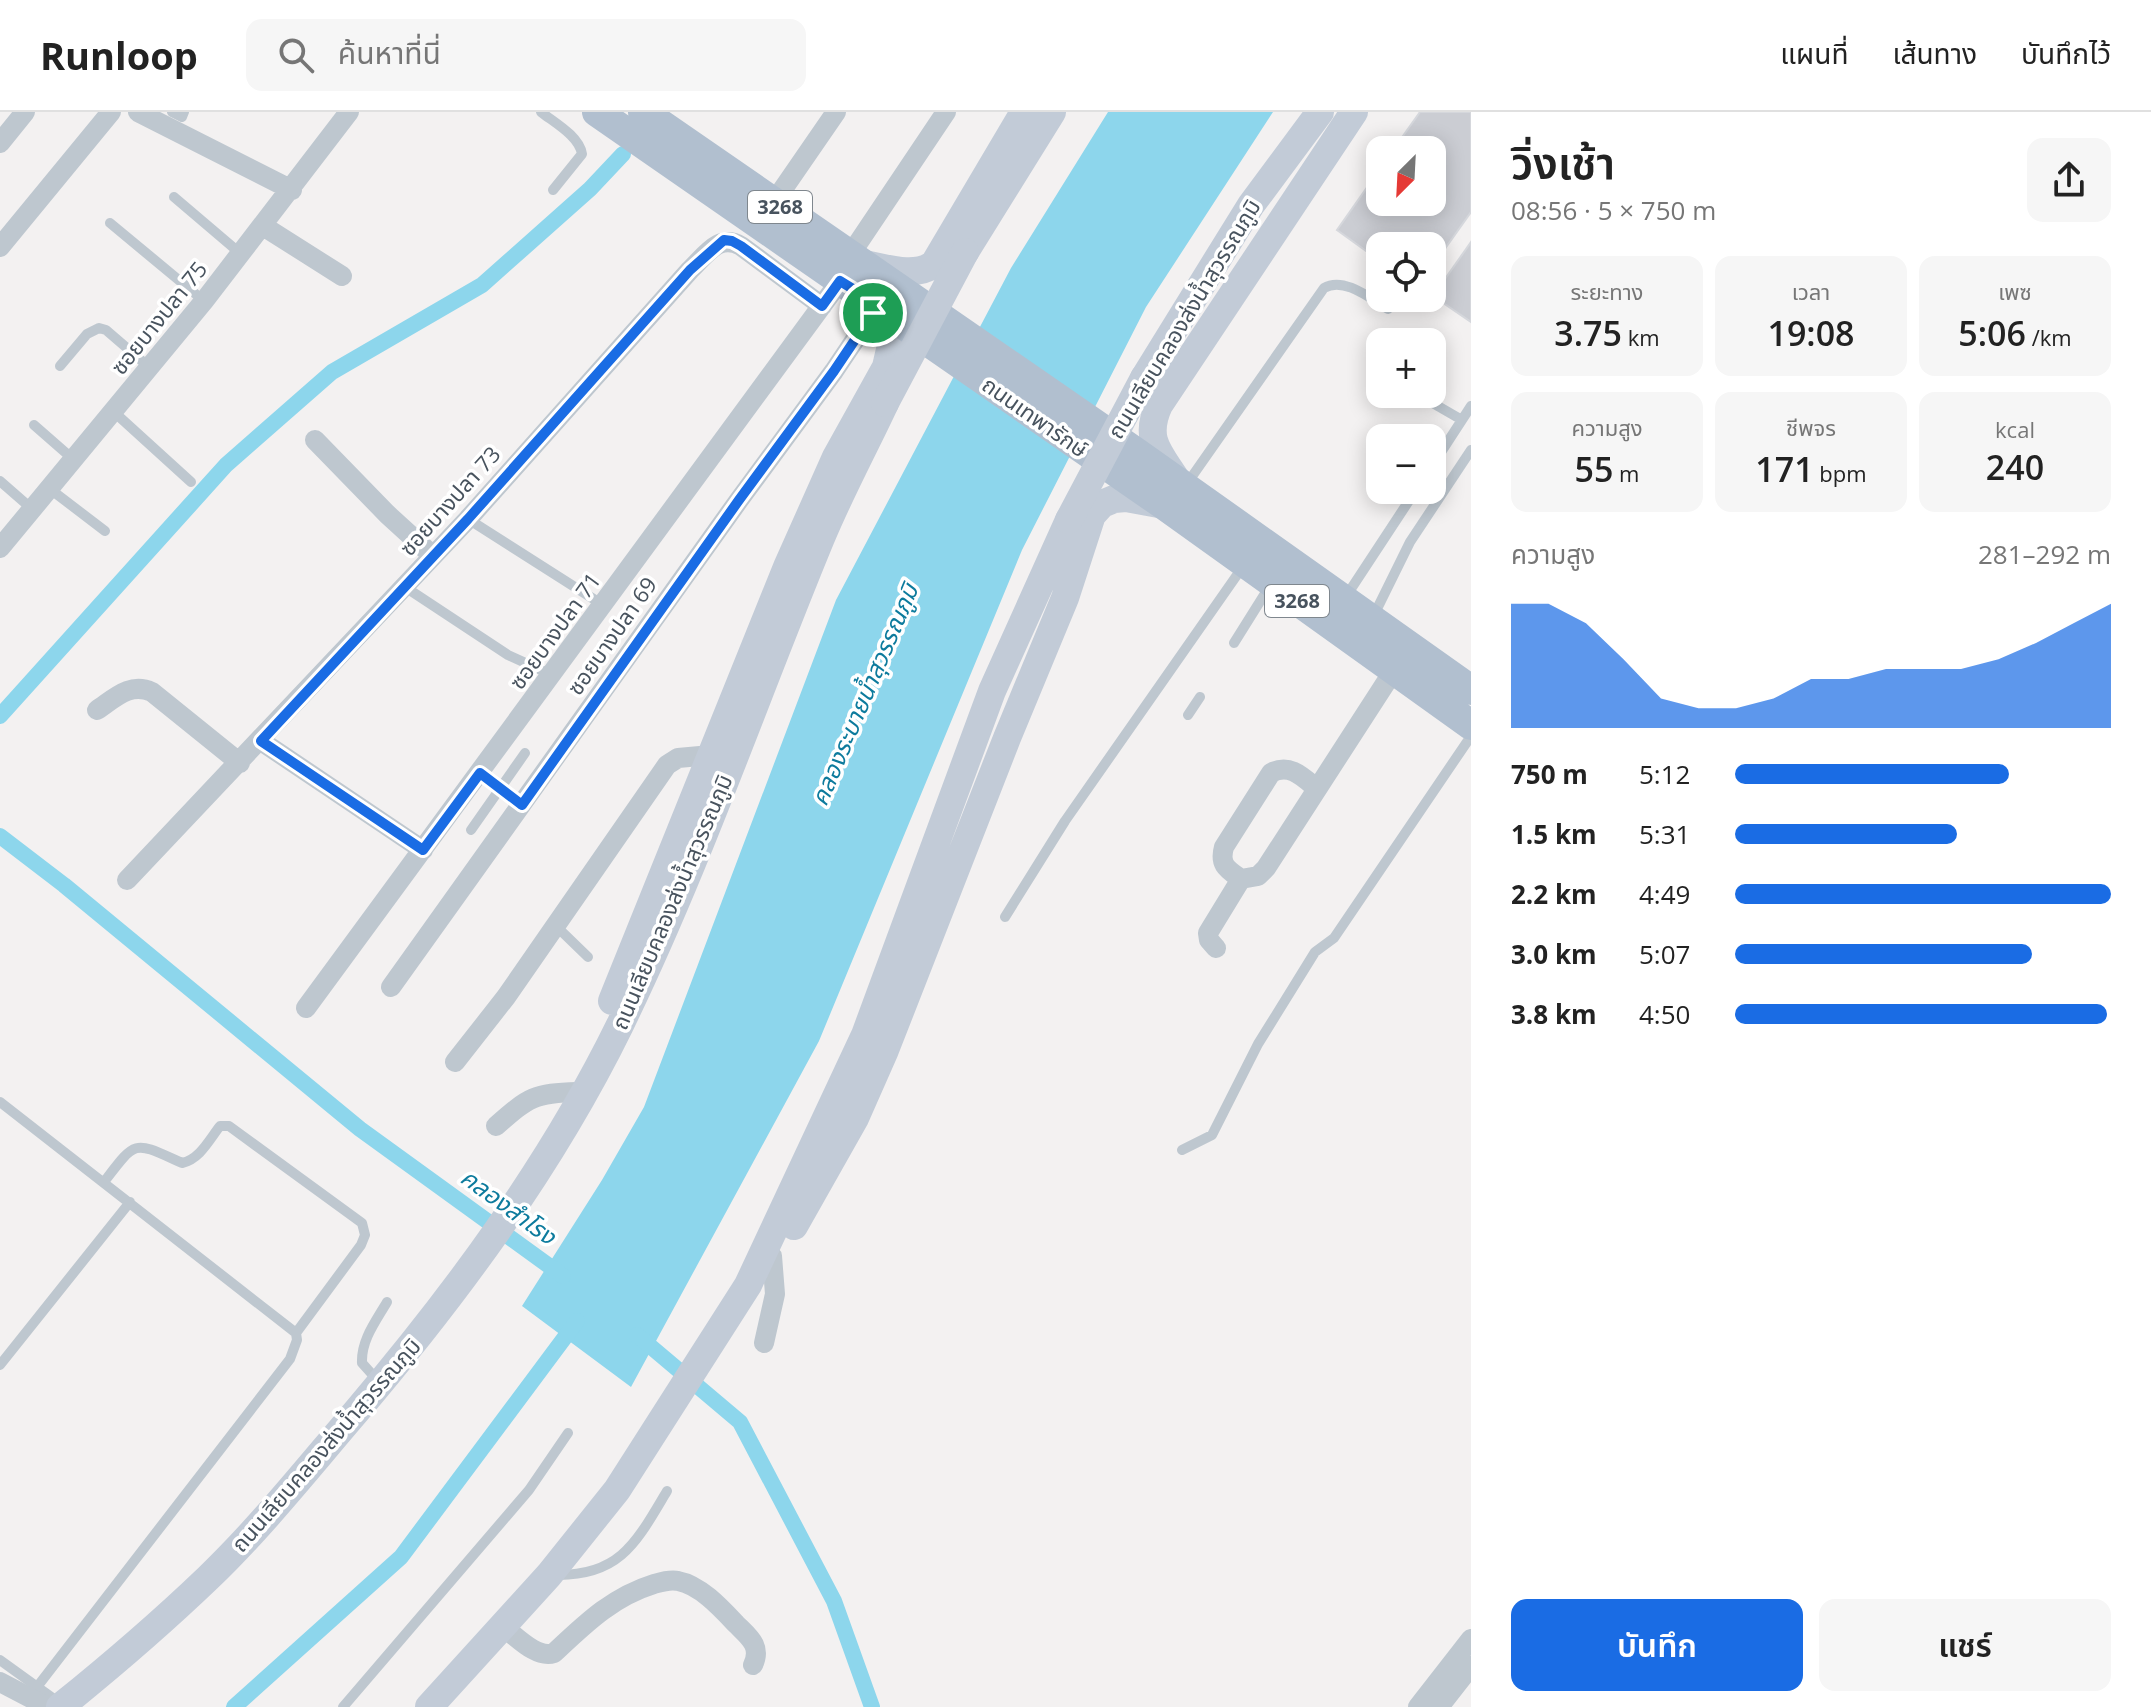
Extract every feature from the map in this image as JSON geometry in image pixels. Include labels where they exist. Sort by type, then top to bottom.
[{"type":"main road","name":"ถนนเทพารักษ์","points":[[597,112],[851,272],[1130,465],[1344,600],[1469,684]]},
{"type":"main road","name":"ถนนเทพารักษ์","points":[[643,112],[774,202],[851,272]]},
{"type":"main road","points":[[571,1110],[787,567],[830,471],[886,367],[892,341],[851,272],[915,272],[926,270],[934,264],[1024,112]]},
{"type":"main road","name":"ถนนเลียบคลองส่งน้ำสุวรรณภูมิ","points":[[57,1706],[120,1658],[209,1578],[265,1519],[422,1334],[485,1250],[618,1030],[708,825],[824,533],[885,403],[965,252],[1052,112]]},
{"type":"main road","name":"ถนนเลียบคลองส่งน้ำสุวรรณภูมิ","points":[[429,1707],[549,1575],[617,1490],[757,1272],[865,1035],[992,691],[1069,520],[1144,378],[1193,298],[1251,205],[1320,112]]},
{"type":"main road","points":[[757,1272],[789,1233],[855,1118],[1065,598],[1092,515],[1102,504],[1114,499],[1175,492],[1151,431],[1159,405],[1354,112]]},
{"type":"main road","name":"ถนนเทพารักษ์","points":[[1175,492],[1245,563],[1471,725]]},
{"type":"street","points":[[0,143],[25,112]]},
{"type":"street","points":[[0,247],[111,112]]},
{"type":"street","points":[[138,112],[292,190]]},
{"type":"street","name":"ซอยบางปลา 75","points":[[0,548],[204,301],[349,112]]},
{"type":"street","points":[[774,202],[836,112]]},
{"type":"street","name":"ซอยบางปลา 71","points":[[306,1008],[822,306],[851,272],[946,112]]},
{"type":"street","points":[[263,226],[342,276]]},
{"type":"street","name":"ซอยบางปลา 73","points":[[127,880],[468,519],[690,270],[724,240],[741,246],[822,306]]},
{"type":"street","name":"ซอยบางปลา 69","points":[[391,987],[873,313]]},
{"type":"street","points":[[315,440],[433,556]]},
{"type":"street","points":[[1316,788],[1288,769],[1280,768],[1271,773],[1224,847],[1221,857],[1225,868],[1241,879],[1258,876],[1266,868],[1394,670]]},
{"type":"street","points":[[97,710],[128,689],[143,687],[240,763]]},
{"type":"street","points":[[261,741],[423,850]]},
{"type":"street","points":[[455,1062],[556,926],[667,765],[678,758],[711,755]]},
{"type":"street","points":[[1216,948],[1209,940],[1208,933],[1241,879]]},
{"type":"street","points":[[496,1126],[532,1097],[546,1092],[571,1110]]},
{"type":"street","points":[[757,1272],[775,1294],[764,1343]]},
{"type":"street","points":[[502,1626],[537,1652],[547,1655],[554,1653],[601,1608],[631,1591],[675,1580],[699,1591],[724,1610],[754,1643],[757,1656],[753,1665]]},
{"type":"street","points":[[1418,1707],[1471,1639]]},
{"type":"street","points":[[1439,1707],[1471,1666]]},
{"type":"street","points":[[0,1682],[57,1706]]},
{"type":"lane","points":[[172,112],[182,117],[184,112]]},
{"type":"lane","points":[[541,112],[581,147],[580,160],[553,190]]},
{"type":"lane","points":[[174,197],[241,254]]},
{"type":"lane","points":[[110,223],[204,301]]},
{"type":"lane","points":[[1175,492],[1324,288],[1339,284],[1366,296]]},
{"type":"lane","points":[[60,366],[87,334],[99,328],[106,330],[149,367]]},
{"type":"lane","points":[[1446,445],[1471,406]]},
{"type":"lane","points":[[1441,408],[1462,420]]},
{"type":"lane","points":[[114,412],[191,482]]},
{"type":"lane","points":[[34,425],[74,460]]},
{"type":"lane","points":[[1372,620],[1410,542],[1471,450]]},
{"type":"lane","points":[[0,481],[32,509]]},
{"type":"lane","points":[[50,489],[105,531]]},
{"type":"lane","points":[[1344,600],[1407,504]]},
{"type":"lane","points":[[468,519],[603,605]]},
{"type":"lane","points":[[1005,917],[1065,821],[1245,563]]},
{"type":"lane","points":[[1234,643],[1272,583]]},
{"type":"lane","points":[[405,587],[508,655],[552,675]]},
{"type":"lane","points":[[1188,715],[1200,697]]},
{"type":"lane","points":[[1182,1150],[1212,1135],[1258,1044],[1315,952],[1334,938],[1471,736]]},
{"type":"lane","points":[[471,830],[525,753]]},
{"type":"lane","points":[[480,773],[522,805]]},
{"type":"lane","points":[[556,926],[588,957]]},
{"type":"lane","points":[[0,1102],[296,1333],[297,1340],[290,1359],[37,1687]]},
{"type":"lane","points":[[104,1182],[127,1151],[135,1146],[143,1146],[182,1163],[189,1162],[224,1125],[362,1223],[365,1235],[361,1245],[296,1333]]},
{"type":"lane","points":[[0,1365],[130,1202]]},
{"type":"lane","points":[[380,1383],[362,1363],[361,1353],[387,1302]]},
{"type":"lane","points":[[343,1707],[529,1490],[568,1433]]},
{"type":"lane","points":[[549,1575],[578,1575],[608,1566],[628,1550],[643,1531],[667,1491]]},
{"type":"lane","points":[[0,1660],[57,1706]]},
{"type":"water","name":"คลองระบายน้ำสุวรรณภูมิ","points":[[1108,112],[1273,112],[1146,307],[1022,550],[819,1041],[631,1387],[522,1306],[644,1107],[836,600],[1011,268]]},
{"type":"building","points":[[1420,112],[1471,112],[1471,212],[1446,247],[1446,232],[1366,232],[1366,251],[1337,230],[1366,189],[1366,216],[1446,216],[1446,136],[1403,136]]},
{"type":"building","points":[[1471,242],[1471,322],[1446,305],[1446,278]]},
{"type":"waterway","points":[[0,716],[226,465],[332,372],[482,285],[590,189],[623,154]]},
{"type":"waterway","name":"คลองสำโรง","points":[[0,836],[360,1129],[563,1276]]},
{"type":"waterway","points":[[234,1707],[401,1557],[577,1321]]},
{"type":"waterway","name":"คลองสำโรง","points":[[637,1335],[740,1422],[834,1601],[872,1707]]},
{"type":"route","points":[[724,240],[741,246],[822,306],[840,281],[853,289],[873,313],[522,805],[480,773],[423,850],[261,741],[468,519],[690,270],[717,244],[724,240]]}]
